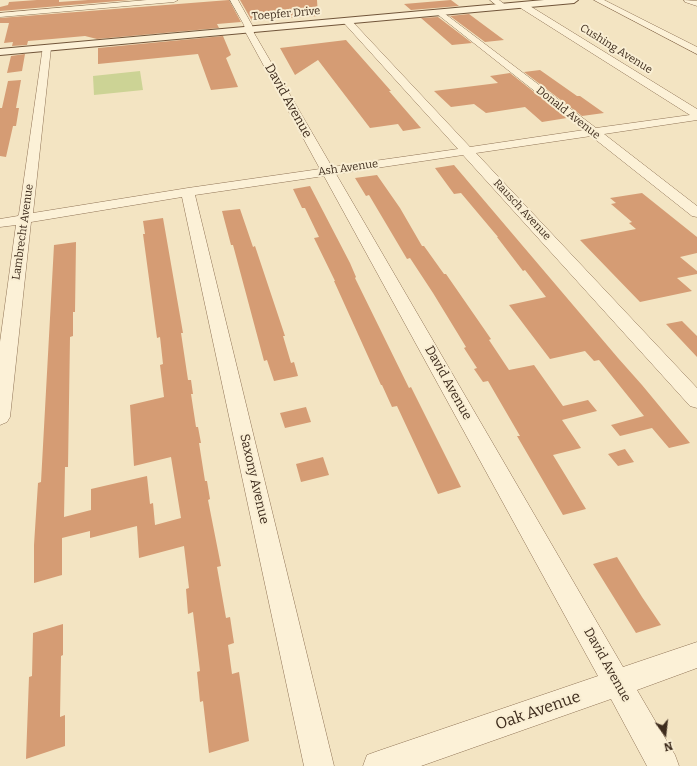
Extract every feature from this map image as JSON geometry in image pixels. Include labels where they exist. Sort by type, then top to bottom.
[{"type":"street","points":[[0,15],[174,0]]},
{"type":"street","name":"David Avenue","points":[[234,0],[328,171],[664,766]]},
{"type":"street","points":[[494,0],[504,6]]},
{"type":"street","name":"Toepfer Drive","points":[[0,52],[574,0]]},
{"type":"street","points":[[598,0],[697,51]]},
{"type":"street","points":[[688,0],[697,4]]},
{"type":"street","name":"Cushing Avenue","points":[[522,5],[697,115]]},
{"type":"street","name":"Donald Avenue","points":[[440,12],[697,213]]},
{"type":"street","name":"Rausch Avenue","points":[[347,21],[697,401]]},
{"type":"street","name":"Lambrecht Avenue","points":[[0,417],[46,48]]},
{"type":"street","name":"Ash Avenue","points":[[0,223],[188,192],[468,151],[697,115]]},
{"type":"street","name":"Saxony Avenue","points":[[188,192],[319,766]]},
{"type":"street","name":"Oak Avenue","points":[[378,766],[697,655]]},
{"type":"green space","points":[[140,71],[143,90],[94,95],[93,76]]},
{"type":"building","points":[[59,0],[59,2],[130,0],[0,11],[0,7],[8,5],[9,2]]},
{"type":"building","points":[[229,0],[241,22],[217,24],[219,28],[97,39],[85,36],[28,41],[27,45],[12,46],[13,42],[4,43],[9,23],[0,23],[0,18]]},
{"type":"building","points":[[240,0],[317,0],[318,16],[252,21]]},
{"type":"building","points":[[451,0],[459,6],[411,10],[404,4]]},
{"type":"building","points":[[469,14],[504,40],[485,42],[450,16]]},
{"type":"building","points":[[438,17],[472,43],[452,45],[421,18]]},
{"type":"building","points":[[223,36],[231,55],[226,58],[238,87],[211,90],[198,54],[98,64],[98,48]]},
{"type":"building","points":[[346,40],[421,128],[403,131],[398,124],[370,128],[318,60],[295,75],[280,48]]},
{"type":"building","points":[[25,54],[22,71],[7,73],[11,56]]},
{"type":"building","points":[[540,70],[604,113],[582,116],[524,72]]},
{"type":"building","points":[[510,73],[567,118],[542,122],[525,107],[486,113],[474,104],[451,107],[434,91],[498,83],[490,76]]},
{"type":"building","points":[[21,80],[16,108],[19,108],[16,126],[13,126],[6,157],[0,156],[0,108],[2,108],[8,81]]},
{"type":"building","points":[[454,165],[690,443],[669,448],[652,428],[620,436],[611,425],[644,416],[599,360],[594,361],[585,351],[550,359],[509,305],[546,297],[525,270],[523,271],[498,237],[461,193],[454,194],[435,168]]},
{"type":"building","points":[[377,175],[400,208],[422,246],[424,246],[444,274],[446,274],[491,339],[489,340],[509,370],[534,365],[563,406],[588,400],[597,411],[562,420],[581,448],[553,455],[586,509],[563,515],[517,436],[520,436],[488,381],[483,382],[474,369],[477,368],[464,348],[466,347],[433,293],[410,258],[407,259],[369,195],[366,196],[355,178]]},
{"type":"building","points":[[310,186],[350,263],[356,277],[355,278],[409,388],[411,387],[461,487],[438,494],[397,406],[392,407],[314,238],[319,237],[305,208],[302,208],[293,189]]},
{"type":"building","points":[[642,193],[697,237],[697,253],[680,257],[697,271],[697,274],[677,278],[692,291],[640,302],[580,240],[636,229],[629,223],[632,222],[611,204],[616,203],[610,198]]},
{"type":"building","points":[[240,209],[253,247],[255,246],[285,336],[283,336],[291,363],[294,362],[298,376],[274,381],[267,360],[264,361],[233,245],[231,245],[222,211]]},
{"type":"building","points":[[163,218],[183,333],[181,333],[188,380],[191,380],[193,394],[191,394],[196,427],[198,427],[205,481],[207,481],[210,499],[208,500],[221,566],[217,567],[226,618],[230,617],[234,643],[228,645],[232,674],[239,672],[249,741],[209,753],[203,701],[200,702],[197,672],[200,671],[193,612],[188,614],[186,589],[189,588],[184,546],[139,558],[137,526],[90,538],[90,531],[62,538],[62,575],[34,583],[34,545],[38,483],[41,482],[54,245],[76,242],[75,312],[73,312],[73,336],[70,337],[68,467],[65,467],[64,517],[91,510],[91,489],[147,476],[150,504],[153,503],[155,525],[181,518],[171,457],[134,466],[130,405],[164,397],[160,365],[163,364],[160,337],[157,338],[143,234],[145,234],[143,221]]},
{"type":"building","points":[[682,321],[697,336],[697,357],[666,324]]},
{"type":"building","points":[[306,407],[311,422],[285,428],[280,413]]},
{"type":"building","points":[[625,449],[634,462],[618,466],[608,454]]},
{"type":"building","points":[[323,457],[329,475],[301,482],[296,464]]},
{"type":"building","points":[[617,557],[661,625],[636,633],[593,564]]},
{"type":"building","points":[[63,624],[60,717],[65,715],[65,746],[26,759],[29,677],[32,676],[33,633]]}]
